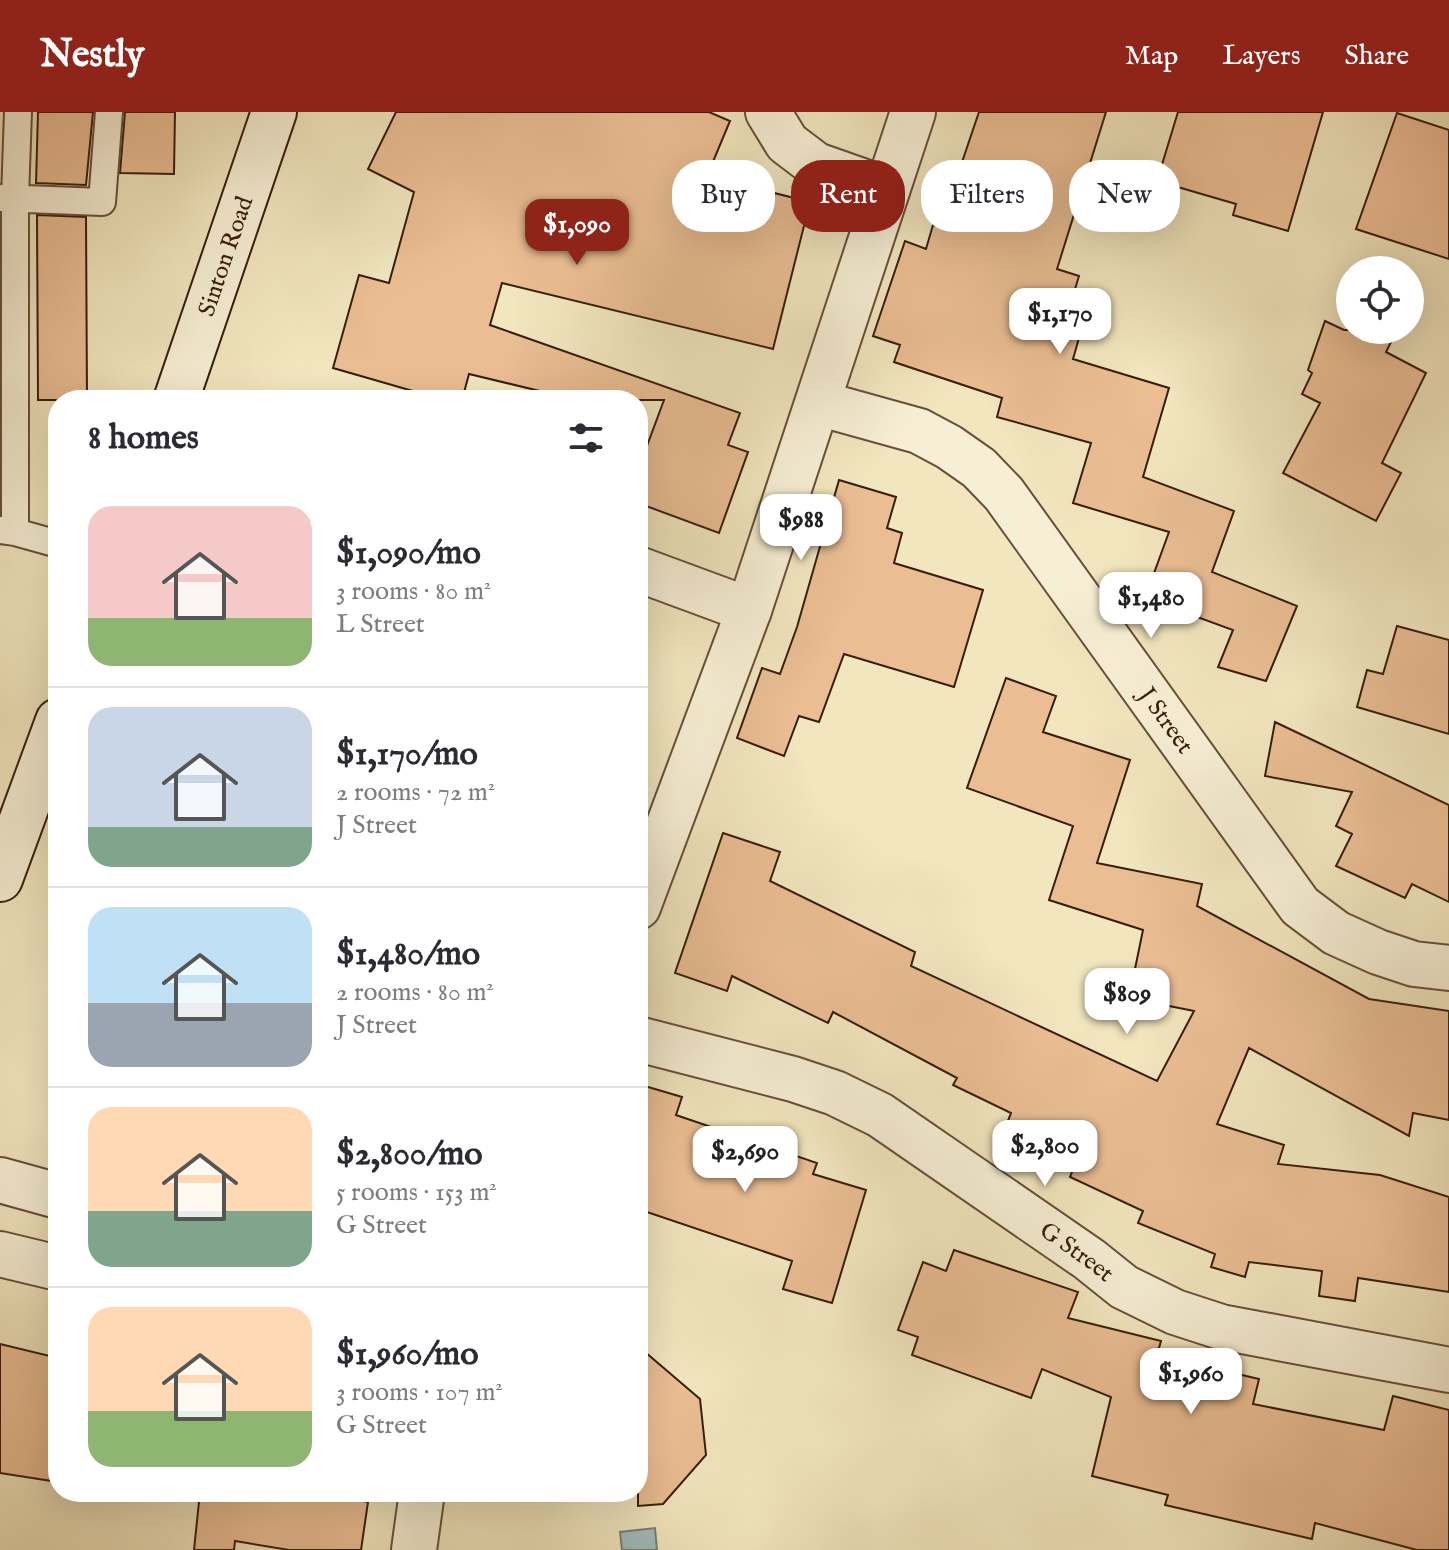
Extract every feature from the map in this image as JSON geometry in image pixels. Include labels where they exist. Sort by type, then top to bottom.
[{"type":"street","name":"Sinton Road","points":[[179,390],[274,112]]},
{"type":"street","points":[[768,112],[787,143],[809,160]]},
{"type":"street","points":[[897,160],[913,112]]},
{"type":"street","points":[[648,880],[749,610],[873,232]]},
{"type":"street","name":"J Street","points":[[818,403],[919,431],[979,468],[1004,494],[1300,906],[1336,933],[1378,952],[1414,964],[1449,968]]},
{"type":"street","points":[[648,573],[749,610]]},
{"type":"street","points":[[0,879],[48,748]]},
{"type":"street","name":"G Street","points":[[648,1042],[793,1079],[835,1093],[880,1115],[1089,1259],[1124,1287],[1175,1312],[1221,1327],[1449,1370]]},
{"type":"street","points":[[0,1180],[48,1193]]},
{"type":"street","points":[[0,1254],[48,1266]]},
{"type":"street","points":[[414,1550],[421,1502]]},
{"type":"lane","points":[[18,112],[7,198],[7,531],[48,541]]},
{"type":"lane","points":[[7,198],[102,202],[109,112]]},
{"type":"water","points":[[655,1528],[657,1550],[622,1550],[620,1532]]},
{"type":"building","points":[[38,112],[93,112],[86,185],[36,183]]},
{"type":"building","points":[[125,112],[175,112],[174,174],[120,173]]},
{"type":"building","points":[[396,112],[709,112],[730,121],[714,160],[672,160],[672,232],[775,232],[775,193],[791,197],[791,232],[802,232],[773,349],[502,283],[490,325],[740,413],[728,445],[748,452],[719,533],[648,507],[648,443],[664,400],[648,400],[648,390],[535,390],[469,374],[465,390],[409,390],[333,368],[359,275],[389,283],[414,192],[368,169]]},
{"type":"building","points":[[979,112],[1106,112],[1091,160],[1069,160],[1069,231],[1057,269],[1079,276],[1072,299],[1089,303],[1073,359],[1169,388],[1143,477],[1234,511],[1212,572],[1297,606],[1266,681],[1218,667],[1233,630],[1145,598],[1169,532],[1073,503],[1091,443],[997,417],[1002,398],[894,362],[900,345],[873,336],[905,241],[926,249],[931,232],[1053,232],[1053,160],[963,160]]},
{"type":"building","points":[[1178,112],[1323,112],[1288,231],[1233,215],[1236,204],[1180,188],[1180,160],[1163,160]]},
{"type":"building","points":[[1397,113],[1449,130],[1449,259],[1356,229]]},
{"type":"building","points":[[37,215],[86,217],[87,390],[48,390],[48,400],[38,400]]},
{"type":"building","points":[[1325,321],[1336,326],[1336,344],[1390,344],[1386,352],[1426,373],[1382,463],[1401,473],[1376,521],[1283,473],[1320,403],[1302,394],[1312,373],[1308,370]]},
{"type":"building","points":[[839,480],[896,497],[887,528],[902,533],[894,563],[983,590],[954,687],[844,654],[819,722],[799,716],[784,756],[737,738],[762,668],[780,674],[797,627]]},
{"type":"building","points":[[1397,626],[1449,640],[1449,734],[1357,707],[1367,670],[1383,674]]},
{"type":"building","points":[[1006,678],[1056,696],[1043,732],[1130,760],[1097,863],[1202,884],[1197,906],[1369,999],[1449,1011],[1449,1120],[1413,1113],[1409,1136],[1249,1048],[1217,1124],[1284,1145],[1278,1164],[1380,1175],[1449,1197],[1449,1292],[1358,1278],[1355,1301],[1319,1296],[1322,1271],[1249,1262],[1245,1277],[1211,1267],[1215,1254],[1138,1223],[1143,1211],[1070,1177],[1074,1167],[1002,1136],[1011,1113],[953,1085],[957,1078],[833,1012],[828,1023],[732,976],[727,991],[675,973],[723,833],[780,852],[770,881],[915,952],[911,966],[1157,1081],[1194,1011],[1129,998],[1143,930],[1049,900],[1073,826],[967,788]]},
{"type":"building","points":[[1275,722],[1449,805],[1449,902],[1412,884],[1405,898],[1336,866],[1352,834],[1336,826],[1352,792],[1265,776]]},
{"type":"building","points":[[648,1087],[682,1097],[676,1115],[817,1163],[813,1174],[866,1190],[832,1303],[783,1289],[792,1261],[648,1212]]},
{"type":"building","points":[[954,1250],[1078,1292],[1068,1318],[1161,1341],[1157,1355],[1259,1379],[1253,1404],[1384,1430],[1393,1396],[1449,1410],[1449,1550],[1417,1550],[1315,1523],[1312,1539],[1165,1505],[1168,1495],[1092,1476],[1111,1397],[1042,1369],[1031,1398],[912,1355],[918,1337],[898,1330],[923,1262],[946,1271]]},
{"type":"building","points":[[0,1344],[48,1356],[48,1480],[0,1473]]},
{"type":"building","points":[[648,1355],[700,1399],[706,1455],[663,1504],[638,1506],[638,1502],[648,1502]]},
{"type":"building","points":[[199,1502],[368,1502],[361,1550],[289,1550],[235,1541],[234,1550],[194,1550]]}]
